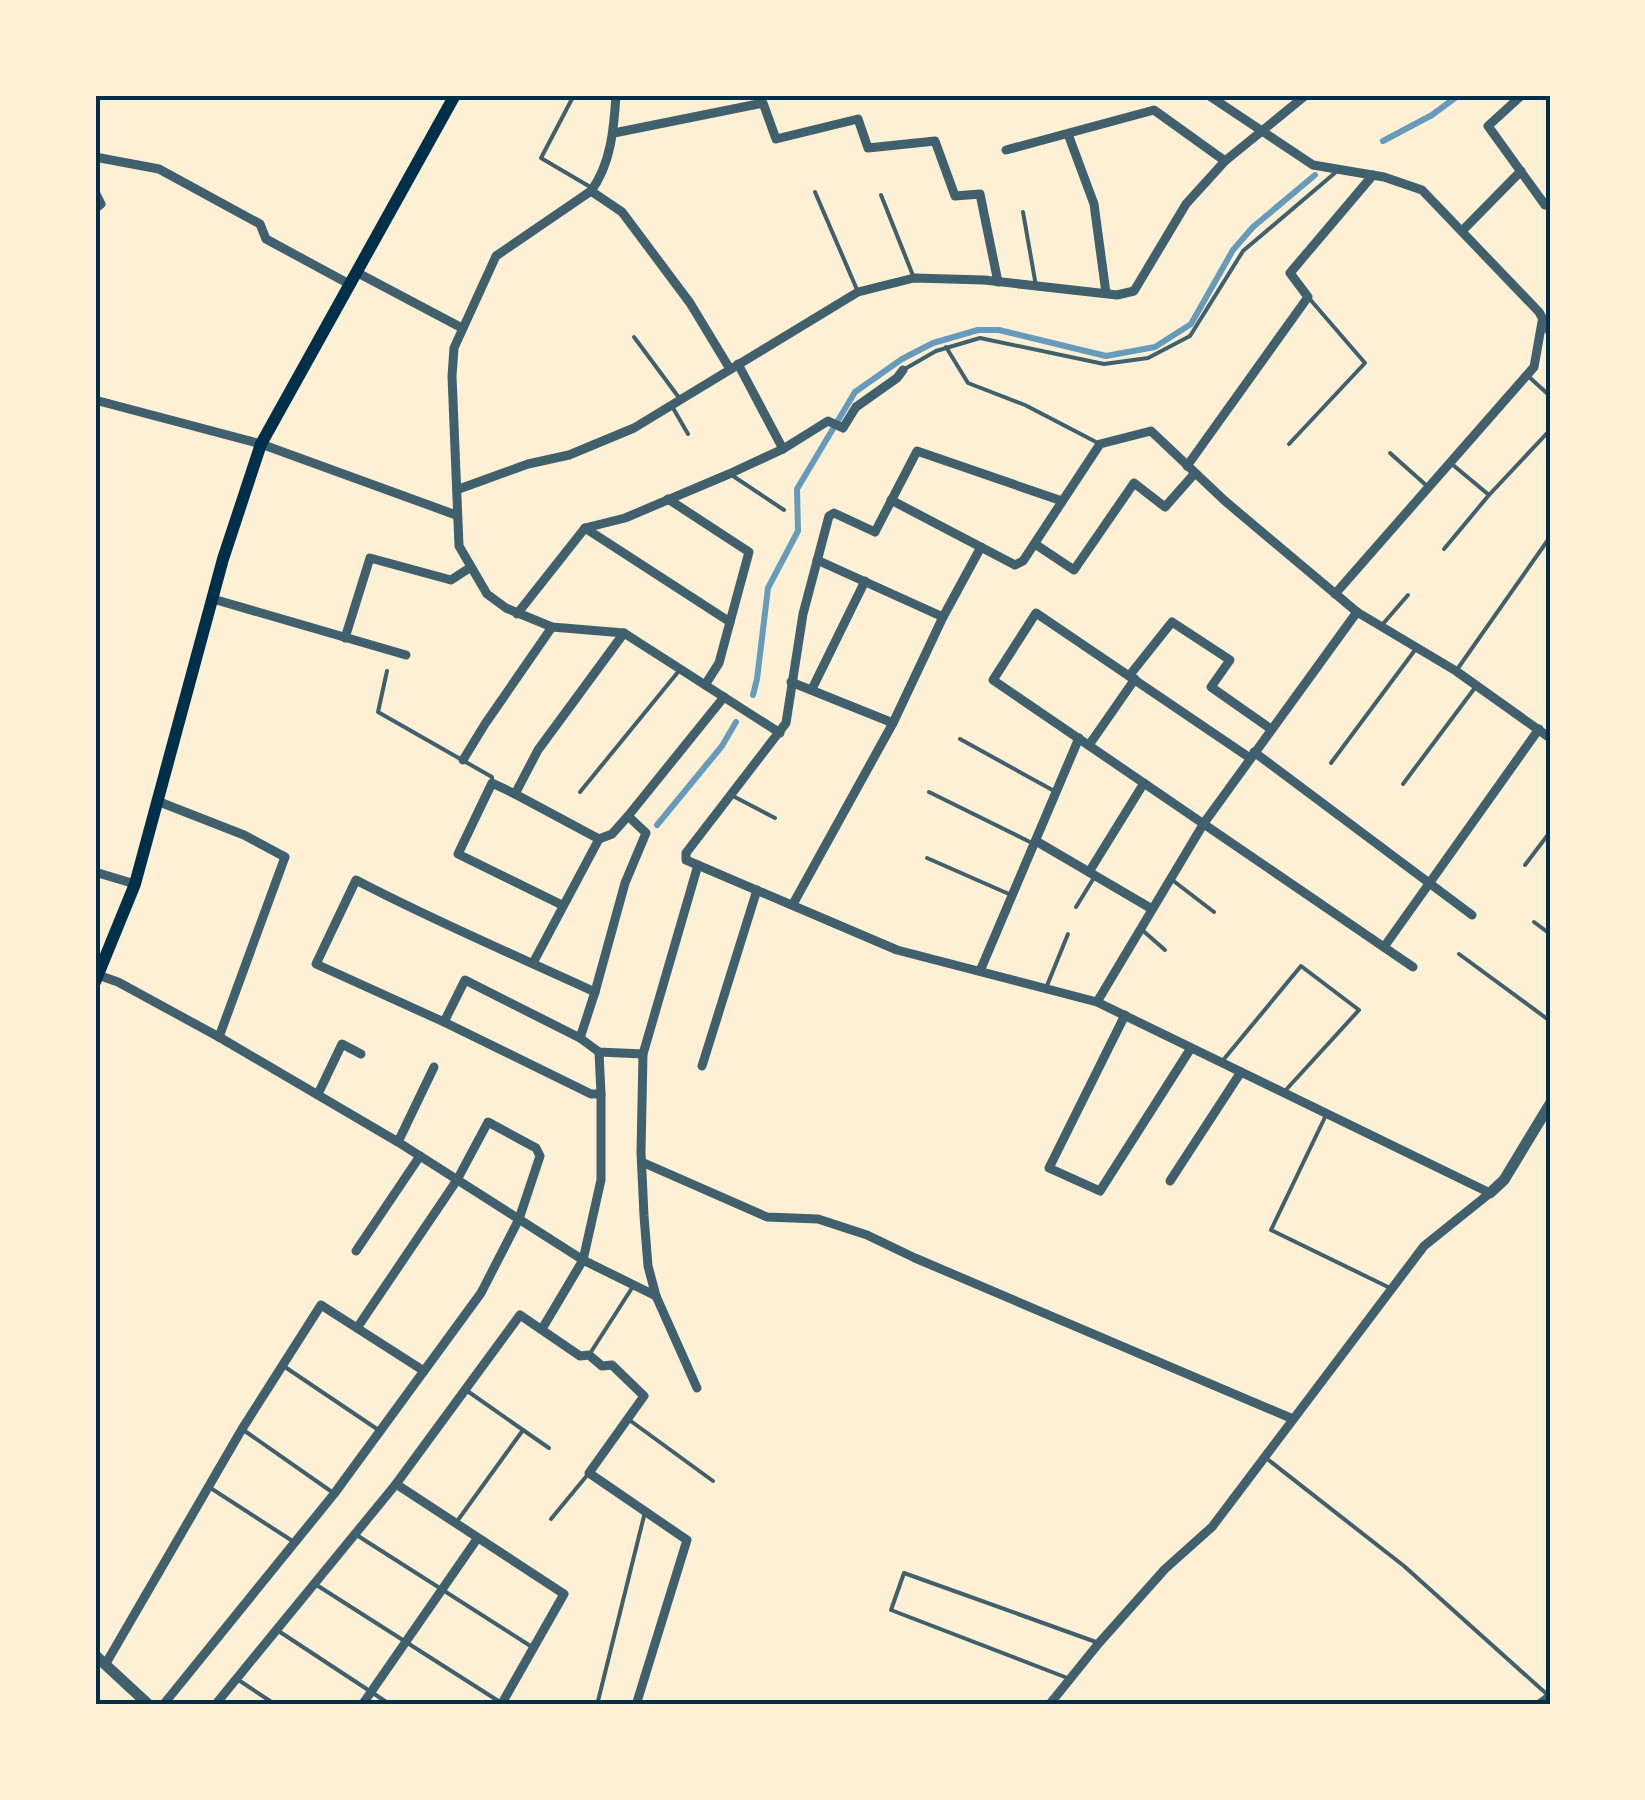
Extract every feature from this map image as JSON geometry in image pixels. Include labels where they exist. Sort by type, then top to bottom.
[{"type":"main road","points":[[96,977],[136,884],[213,599],[261,444],[455,95]]},
{"type":"street","points":[[1208,95],[1312,165],[1373,175],[1422,190],[1463,230],[1550,332]]},
{"type":"street","points":[[459,490],[528,464],[568,455],[634,428],[858,292],[914,278],[1106,294],[1134,290],[1186,204],[1225,161],[1306,95]]},
{"type":"street","points":[[1522,95],[1488,126],[1545,204],[1550,200]]},
{"type":"street","points":[[614,96],[614,133],[600,179],[592,190],[496,256],[454,348],[459,490],[456,514],[460,546],[487,594],[517,614],[552,626],[624,633],[780,733]]},
{"type":"street","points":[[614,133],[763,103],[776,140],[858,119],[868,148],[935,141],[955,196],[980,194],[998,282]]},
{"type":"street","points":[[1006,150],[1154,110],[1225,161]]},
{"type":"street","points":[[1068,134],[1094,204],[1106,294]]},
{"type":"street","points":[[95,156],[159,169],[260,224],[266,239],[462,328]]},
{"type":"street","points":[[1463,230],[1521,171]]},
{"type":"street","points":[[1034,544],[1074,570],[1134,483],[1164,508],[1308,297],[1290,273],[1373,175]]},
{"type":"street","points":[[592,190],[622,212],[690,304],[734,366],[783,449]]},
{"type":"street","points":[[95,192],[101,204],[95,209]]},
{"type":"street","points":[[1334,594],[1534,367],[1540,317],[1550,305]]},
{"type":"street","points":[[517,614],[585,528],[625,518],[729,474],[783,449],[828,421],[843,428],[856,407],[897,378],[902,370]]},
{"type":"street","points":[[95,400],[261,444],[456,514]]},
{"type":"street","points":[[891,500],[1014,564],[1023,561],[1100,444],[1152,431],[1191,470],[1357,612],[1456,670],[1550,738]]},
{"type":"street","points":[[1062,501],[917,451],[876,532],[834,514],[828,516],[791,682],[786,723],[686,853],[686,860],[897,950],[1097,1002],[1490,1193]]},
{"type":"street","points":[[668,499],[749,552],[719,663],[705,684]]},
{"type":"street","points":[[585,528],[730,622]]},
{"type":"street","points":[[793,904],[892,723],[981,547]]},
{"type":"street","points":[[346,638],[370,558],[451,580],[471,567]]},
{"type":"street","points":[[817,560],[943,617]]},
{"type":"street","points":[[812,690],[865,582]]},
{"type":"street","points":[[213,599],[406,655]]},
{"type":"street","points":[[1097,1002],[1204,823],[1357,612]]},
{"type":"street","points":[[1412,968],[993,680],[1036,613],[1252,755],[1472,915]]},
{"type":"street","points":[[1089,746],[1172,622],[1230,660],[1211,687],[1271,729]]},
{"type":"street","points":[[463,760],[552,626]]},
{"type":"street","points":[[515,794],[555,725],[624,633]]},
{"type":"street","points":[[791,682],[892,723]]},
{"type":"street","points":[[533,963],[599,839],[612,834],[628,816],[724,697]]},
{"type":"street","points":[[1384,947],[1539,729]]},
{"type":"street","points":[[980,971],[1079,738]]},
{"type":"street","points":[[1092,874],[1144,783]]},
{"type":"street","points":[[562,904],[458,854],[492,784],[599,839]]},
{"type":"street","points":[[157,801],[244,834],[285,857],[219,1037]]},
{"type":"street","points":[[580,1038],[625,883],[646,833],[628,816]]},
{"type":"street","points":[[1035,843],[1152,910]]},
{"type":"street","points":[[697,1388],[656,1296],[648,1266],[643,1054],[698,865]]},
{"type":"street","points":[[95,872],[136,884]]},
{"type":"street","points":[[595,992],[482,938],[425,917],[356,880],[316,964],[590,1094],[600,1094]]},
{"type":"street","points":[[702,1066],[757,890]]},
{"type":"street","points":[[96,977],[118,982],[219,1037],[398,1142],[583,1260],[656,1296]]},
{"type":"street","points":[[444,1022],[465,980],[600,1052],[643,1054]]},
{"type":"street","points":[[1125,1015],[1049,1168],[1100,1192],[1191,1048]]},
{"type":"street","points":[[318,1094],[342,1044],[361,1054]]},
{"type":"street","points":[[542,1328],[583,1260],[601,1180],[600,1052]]},
{"type":"street","points":[[398,1142],[434,1066]]},
{"type":"street","points":[[1170,1182],[1240,1072]]},
{"type":"street","points":[[1050,1705],[1098,1642],[1165,1569],[1212,1527],[1424,1246],[1504,1180],[1550,1104]]},
{"type":"street","points":[[163,1705],[334,1494],[481,1293],[519,1219],[540,1156],[536,1148],[488,1122],[456,1180],[358,1328]]},
{"type":"street","points":[[356,1251],[420,1156]]},
{"type":"street","points":[[644,1163],[766,1217],[818,1219],[867,1235],[1293,1418]]},
{"type":"street","points":[[106,1665],[242,1429],[321,1304],[424,1372]]},
{"type":"street","points":[[215,1705],[396,1484],[520,1315],[580,1356],[589,1355],[602,1366],[612,1365],[644,1396],[589,1473],[687,1540],[636,1705]]},
{"type":"street","points":[[396,1484],[564,1594],[502,1704]]},
{"type":"street","points":[[362,1705],[477,1539]]},
{"type":"street","points":[[95,1655],[139,1702]]},
{"type":"street","points":[[1538,1705],[1550,1696]]},
{"type":"lane","points":[[574,95],[541,158],[592,190]]},
{"type":"lane","points":[[902,370],[946,347],[966,340],[992,338],[1104,364],[1148,358],[1190,336],[1243,251],[1340,170]]},
{"type":"lane","points":[[815,192],[858,292]]},
{"type":"lane","points":[[881,194],[914,278]]},
{"type":"lane","points":[[1024,212],[1036,286]]},
{"type":"lane","points":[[1288,444],[1365,363],[1308,297]]},
{"type":"lane","points":[[634,337],[676,402],[688,434]]},
{"type":"lane","points":[[946,347],[968,383],[1024,405],[1100,444]]},
{"type":"lane","points":[[1527,375],[1550,396]]},
{"type":"lane","points":[[1444,549],[1488,495],[1550,430]]},
{"type":"lane","points":[[1390,453],[1427,486]]},
{"type":"lane","points":[[1449,462],[1488,495]]},
{"type":"lane","points":[[729,474],[784,510]]},
{"type":"lane","points":[[1456,670],[1550,537]]},
{"type":"lane","points":[[1382,626],[1408,595]]},
{"type":"lane","points":[[1332,763],[1417,646]]},
{"type":"lane","points":[[580,792],[681,668]]},
{"type":"lane","points":[[388,672],[378,712],[492,777],[492,784]]},
{"type":"lane","points":[[1403,784],[1477,685]]},
{"type":"lane","points":[[960,739],[1056,792]]},
{"type":"lane","points":[[929,792],[1035,843]]},
{"type":"lane","points":[[731,795],[775,818]]},
{"type":"lane","points":[[1526,866],[1550,832]]},
{"type":"lane","points":[[927,858],[1013,896]]},
{"type":"lane","points":[[1076,907],[1092,874]]},
{"type":"lane","points":[[1170,879],[1214,912]]},
{"type":"lane","points":[[1534,922],[1550,934]]},
{"type":"lane","points":[[1140,929],[1165,950]]},
{"type":"lane","points":[[1046,988],[1068,934]]},
{"type":"lane","points":[[1459,954],[1550,1021]]},
{"type":"lane","points":[[1221,1063],[1301,966],[1358,1010],[1284,1092]]},
{"type":"lane","points":[[1327,1113],[1271,1230],[1390,1288]]},
{"type":"lane","points":[[589,1355],[634,1285]]},
{"type":"lane","points":[[282,1364],[380,1431]]},
{"type":"lane","points":[[465,1389],[549,1448]]},
{"type":"lane","points":[[628,1419],[713,1481]]},
{"type":"lane","points":[[242,1429],[334,1494]]},
{"type":"lane","points":[[456,1524],[523,1430]]},
{"type":"lane","points":[[1266,1458],[1404,1566],[1550,1696]]},
{"type":"lane","points":[[551,1519],[589,1473]]},
{"type":"lane","points":[[210,1487],[295,1543]]},
{"type":"lane","points":[[597,1705],[645,1512]]},
{"type":"lane","points":[[355,1534],[533,1648]]},
{"type":"lane","points":[[1070,1679],[891,1610],[904,1573],[1098,1642]]},
{"type":"lane","points":[[314,1584],[502,1704]]},
{"type":"lane","points":[[276,1630],[391,1705]]},
{"type":"lane","points":[[237,1679],[276,1705]]},
{"type":"waterway","points":[[1383,141],[1432,115],[1459,95]]},
{"type":"waterway","points":[[753,695],[768,588],[798,531],[797,489],[855,392],[933,343],[978,330],[999,330],[1106,356],[1155,347],[1191,324],[1233,250],[1253,227],[1315,175]]},
{"type":"waterway","points":[[657,825],[722,746],[736,722]]}]
